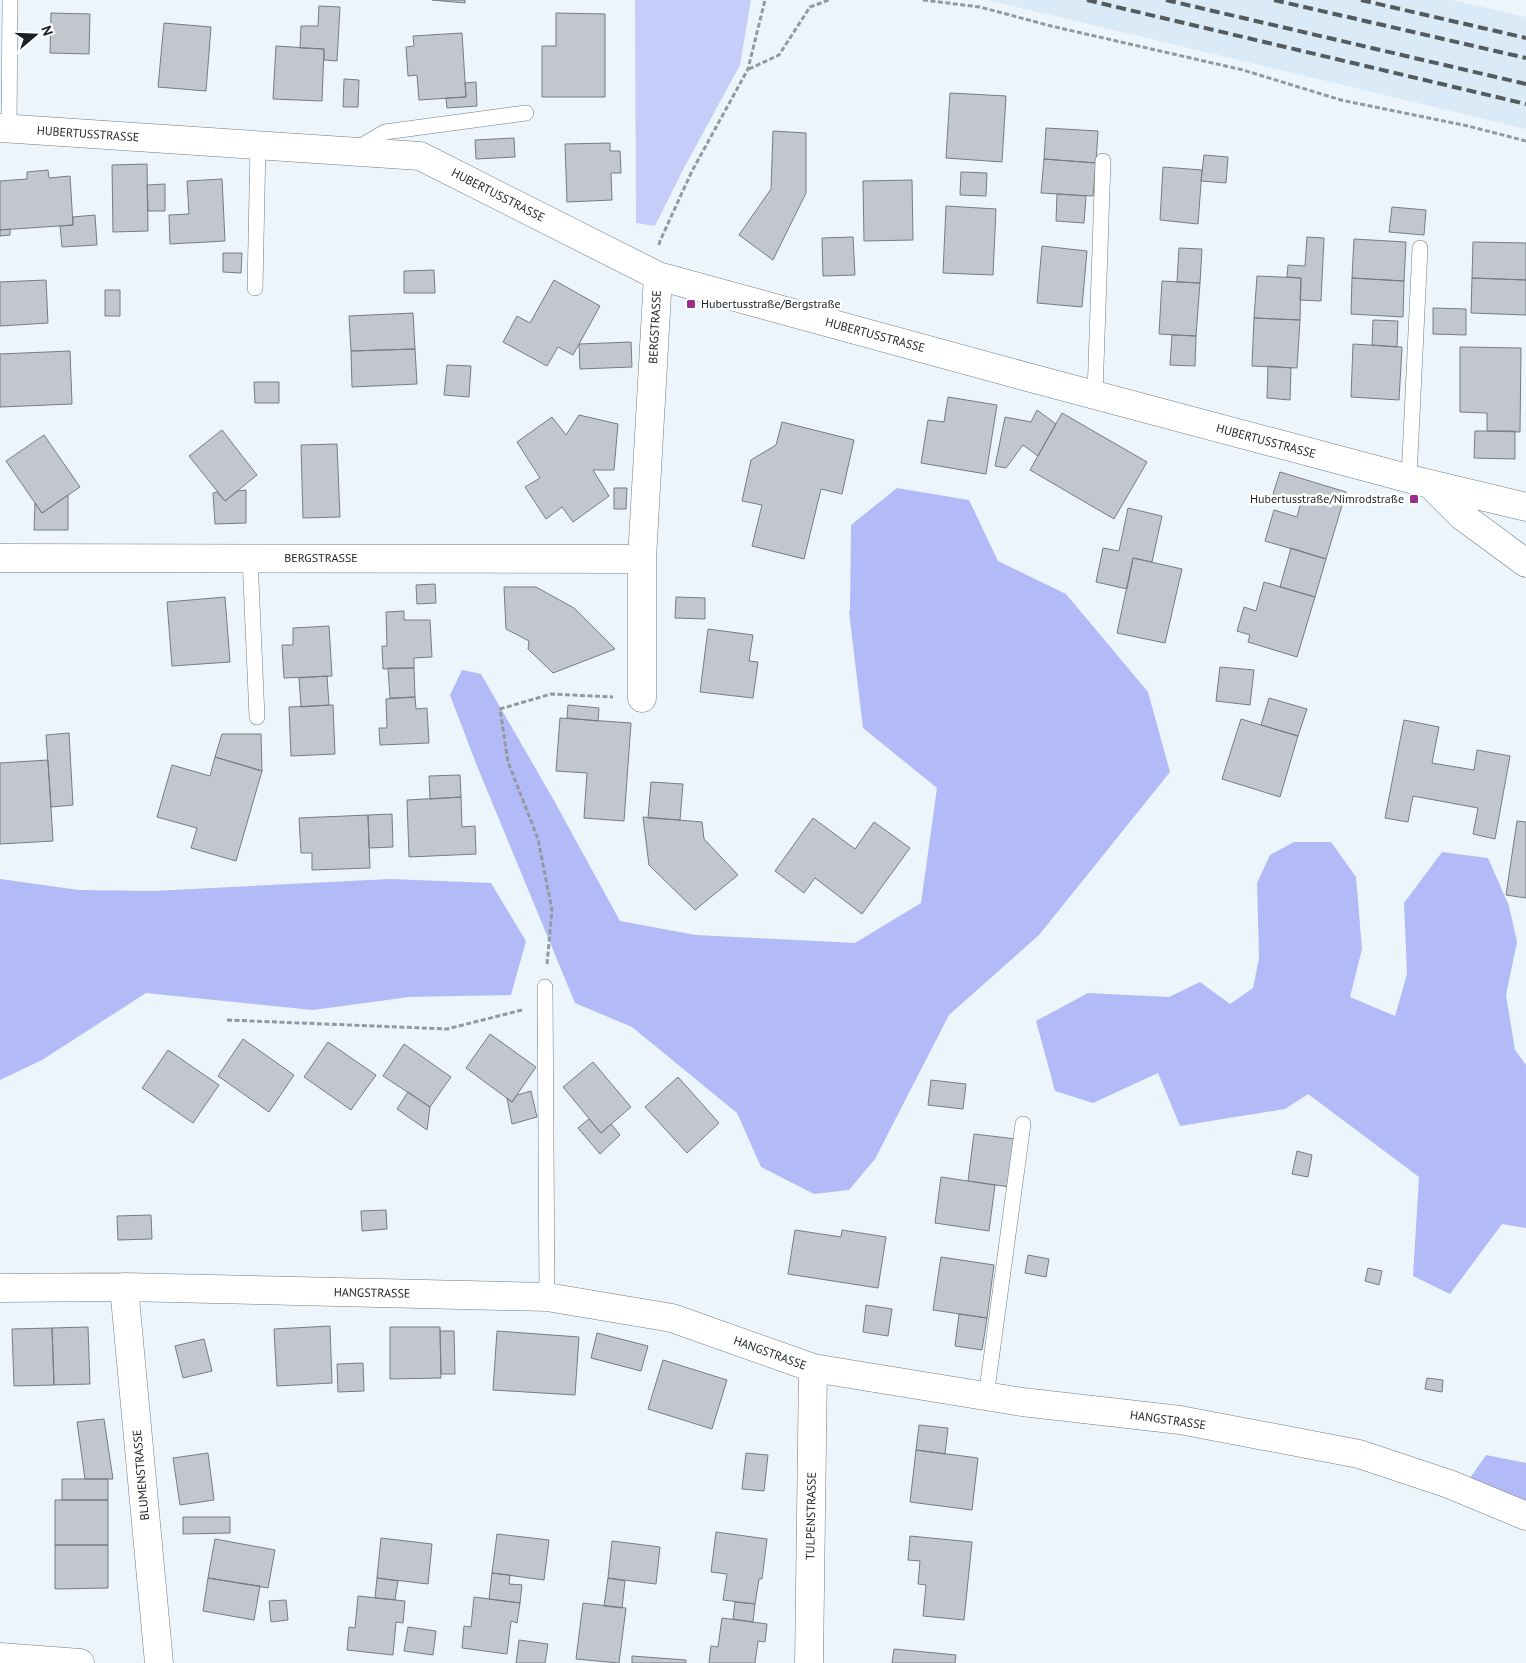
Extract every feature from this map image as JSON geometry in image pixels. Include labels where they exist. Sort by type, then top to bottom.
[{"type":"street","name":"HUBERTUSSTRASSE","points":[[4,129],[420,156],[658,276],[1420,482],[1526,507]]},
{"type":"street","name":"BERGSTRASSE","points":[[642,698],[642,559],[658,276]]},
{"type":"street","points":[[1420,482],[1462,516],[1526,563]]},
{"type":"street","name":"BERGSTRASSE","points":[[0,558],[642,559]]},
{"type":"street","name":"HANGSTRASSE","points":[[0,1288],[124,1287],[547,1297],[672,1318],[813,1368],[1022,1402],[1180,1420],[1359,1454],[1449,1484],[1526,1516]]},
{"type":"street","name":"BLUMENSTRASSE","points":[[124,1287],[159,1663]]},
{"type":"street","name":"TULPENSTRASSE","points":[[809,1663],[813,1368]]},
{"type":"street","points":[[0,1657],[80,1663]]},
{"type":"lane","points":[[4,129],[10,0]]},
{"type":"lane","points":[[351,152],[385,132],[526,114]]},
{"type":"lane","points":[[255,288],[258,145]]},
{"type":"lane","points":[[1094,395],[1103,161]]},
{"type":"lane","points":[[1420,248],[1420,482]]},
{"type":"lane","points":[[250,558],[258,717]]},
{"type":"lane","points":[[545,987],[547,1297]]},
{"type":"lane","points":[[986,1396],[1023,1124]]},
{"type":"path","points":[[658,276],[660,241],[692,170],[748,69],[766,0]]},
{"type":"path","points":[[748,69],[779,55],[810,7],[829,0]]},
{"type":"path","points":[[923,0],[980,7],[1051,26],[1243,70],[1341,100],[1468,126],[1526,141]]},
{"type":"path","points":[[545,987],[552,910],[538,839],[508,762],[500,709],[551,694],[642,698]]},
{"type":"path","points":[[227,1020],[447,1029],[545,1004]]},
{"type":"shaded area","points":[[635,0],[751,0],[740,65],[655,226],[636,223]]},
{"type":"shaded area","points":[[988,0],[1453,0],[1526,17],[1526,129]]},
{"type":"shaded area","points":[[897,488],[969,500],[998,561],[1066,594],[1148,692],[1170,772],[1039,935],[949,1015],[875,1159],[849,1190],[814,1194],[761,1167],[737,1113],[632,1027],[575,1003],[477,766],[450,695],[462,670],[481,674],[552,797],[620,921],[696,935],[855,943],[921,903],[937,788],[863,728],[849,612],[851,525]]},
{"type":"shaded area","points":[[1294,842],[1331,842],[1356,877],[1362,949],[1350,997],[1395,1016],[1407,974],[1404,903],[1442,852],[1488,858],[1509,906],[1517,942],[1506,995],[1515,1050],[1526,1065],[1526,1228],[1502,1224],[1450,1294],[1413,1276],[1419,1177],[1308,1094],[1285,1109],[1180,1126],[1158,1073],[1093,1103],[1055,1091],[1036,1021],[1088,993],[1169,997],[1200,982],[1230,1004],[1253,988],[1259,958],[1257,883],[1270,855]]},
{"type":"shaded area","points":[[0,879],[79,890],[152,891],[390,879],[491,883],[526,941],[511,995],[409,997],[313,1010],[146,993],[42,1060],[0,1080]]},
{"type":"shaded area","points":[[1486,1455],[1526,1463],[1526,1504],[1468,1481]]},
{"type":"building","points":[[432,0],[465,0],[465,3]]},
{"type":"building","points":[[319,6],[340,7],[337,61],[324,60],[324,49],[300,48],[301,26],[318,26]]},
{"type":"building","points":[[51,13],[90,14],[89,54],[50,53]]},
{"type":"building","points":[[556,13],[605,14],[605,97],[542,97],[542,46],[556,46]]},
{"type":"building","points":[[164,23],[211,27],[206,91],[158,87]]},
{"type":"building","points":[[462,33],[466,97],[419,100],[417,75],[408,76],[406,47],[414,46],[413,36]]},
{"type":"building","points":[[276,46],[324,49],[322,101],[273,99]]},
{"type":"building","points":[[344,79],[359,80],[358,107],[343,107]]},
{"type":"building","points":[[476,82],[477,106],[447,108],[446,98],[466,97],[465,83]]},
{"type":"building","points":[[950,93],[1006,96],[1002,162],[946,158]]},
{"type":"building","points":[[1046,128],[1098,131],[1096,163],[1044,159]]},
{"type":"building","points":[[773,131],[806,133],[806,193],[773,260],[739,235],[771,189]]},
{"type":"building","points":[[514,138],[515,157],[476,159],[475,140]]},
{"type":"building","points":[[610,143],[610,151],[620,151],[621,173],[611,173],[612,200],[567,202],[565,144]]},
{"type":"building","points":[[1204,155],[1228,157],[1226,183],[1201,181]]},
{"type":"building","points":[[1044,159],[1096,163],[1093,196],[1041,193]]},
{"type":"building","points":[[147,164],[148,231],[113,232],[112,165]]},
{"type":"building","points":[[1163,167],[1202,170],[1198,224],[1160,220]]},
{"type":"building","points":[[48,170],[49,178],[70,176],[73,225],[0,230],[0,181],[27,179],[27,172]]},
{"type":"building","points":[[961,172],[987,173],[986,196],[960,195]]},
{"type":"building","points":[[222,179],[225,241],[170,244],[169,215],[189,214],[187,181]]},
{"type":"building","points":[[912,180],[913,240],[864,241],[863,181]]},
{"type":"building","points":[[165,184],[165,211],[148,211],[147,185]]},
{"type":"building","points":[[1057,194],[1086,196],[1084,223],[1056,221]]},
{"type":"building","points":[[946,206],[996,209],[993,275],[943,273]]},
{"type":"building","points":[[1392,207],[1426,210],[1424,235],[1389,232]]},
{"type":"building","points":[[95,215],[97,245],[62,247],[60,226],[73,225],[73,217]]},
{"type":"building","points":[[10,229],[10,235],[0,236],[0,230]]},
{"type":"building","points":[[853,237],[855,275],[823,276],[822,238]]},
{"type":"building","points":[[1307,237],[1324,238],[1321,301],[1300,300],[1301,278],[1287,277],[1288,265],[1305,266]]},
{"type":"building","points":[[1354,239],[1406,242],[1404,281],[1352,278]]},
{"type":"building","points":[[1473,242],[1526,243],[1526,280],[1472,278]]},
{"type":"building","points":[[1042,246],[1087,251],[1082,307],[1037,303]]},
{"type":"building","points":[[1179,248],[1202,249],[1200,283],[1177,282]]},
{"type":"building","points":[[223,253],[242,253],[241,273],[223,272]]},
{"type":"building","points":[[434,270],[435,293],[404,293],[404,271]]},
{"type":"building","points":[[1257,276],[1301,278],[1300,320],[1254,318]]},
{"type":"building","points":[[1352,278],[1404,281],[1403,317],[1351,314]]},
{"type":"building","points":[[1472,278],[1526,280],[1526,315],[1471,313]]},
{"type":"building","points":[[46,280],[48,323],[0,326],[0,282]]},
{"type":"building","points":[[554,280],[600,306],[573,355],[558,347],[547,366],[503,342],[517,316],[530,323]]},
{"type":"building","points":[[1162,281],[1200,283],[1196,336],[1159,334]]},
{"type":"building","points":[[105,290],[120,290],[120,316],[105,316]]},
{"type":"building","points":[[1433,308],[1466,309],[1466,335],[1433,334]]},
{"type":"building","points":[[413,313],[415,349],[351,351],[349,316]]},
{"type":"building","points":[[1254,318],[1300,320],[1297,368],[1252,366]]},
{"type":"building","points":[[1373,320],[1398,321],[1397,347],[1372,345]]},
{"type":"building","points":[[1172,335],[1196,336],[1195,366],[1170,365]]},
{"type":"building","points":[[631,342],[632,367],[580,369],[579,344]]},
{"type":"building","points":[[1353,344],[1402,347],[1399,400],[1351,397]]},
{"type":"building","points":[[1460,347],[1521,348],[1520,432],[1487,431],[1487,413],[1460,412]]},
{"type":"building","points":[[415,349],[417,384],[352,387],[351,351]]},
{"type":"building","points":[[70,351],[72,404],[0,407],[0,354]]},
{"type":"building","points":[[447,365],[471,366],[469,397],[444,395]]},
{"type":"building","points":[[1268,366],[1291,368],[1290,400],[1267,398]]},
{"type":"building","points":[[254,382],[279,382],[279,403],[255,403]]},
{"type":"building","points":[[948,397],[997,405],[986,474],[921,463],[928,420],[944,422]]},
{"type":"building","points":[[1037,410],[1056,424],[1038,456],[1023,445],[1006,468],[995,466],[1005,417],[1031,422]]},
{"type":"building","points":[[1062,413],[1147,462],[1114,519],[1030,470]]},
{"type":"building","points":[[579,415],[618,424],[614,470],[593,470],[609,496],[573,522],[562,507],[546,519],[525,487],[540,478],[517,442],[552,417],[566,435]]},
{"type":"building","points":[[782,422],[854,440],[842,494],[821,489],[804,559],[752,546],[762,505],[742,501],[751,460],[776,445]]},
{"type":"building","points":[[222,430],[257,475],[225,501],[189,456]]},
{"type":"building","points":[[1475,431],[1515,431],[1515,459],[1474,458]]},
{"type":"building","points":[[44,435],[80,487],[42,513],[6,461]]},
{"type":"building","points":[[337,444],[340,517],[303,518],[301,445]]},
{"type":"building","points":[[1280,472],[1346,492],[1326,559],[1265,541],[1274,510],[1297,517],[1301,502],[1273,494]]},
{"type":"building","points":[[614,488],[627,488],[626,509],[614,509]]},
{"type":"building","points":[[246,490],[246,523],[215,524],[213,493],[217,492],[225,501],[238,491]]},
{"type":"building","points":[[68,495],[68,530],[34,530],[35,503],[42,513]]},
{"type":"building","points":[[1128,508],[1162,516],[1152,562],[1133,558],[1127,589],[1096,582],[1103,548],[1119,551]]},
{"type":"building","points":[[1291,548],[1326,559],[1315,597],[1280,587]]},
{"type":"building","points":[[1133,558],[1182,569],[1165,643],[1117,633]]},
{"type":"building","points":[[1264,582],[1315,597],[1297,657],[1248,642],[1250,635],[1237,631],[1244,607],[1256,611]]},
{"type":"building","points":[[435,584],[436,603],[417,604],[416,585]]},
{"type":"building","points":[[504,587],[536,587],[574,608],[615,649],[553,673],[528,649],[529,641],[506,629]]},
{"type":"building","points":[[225,597],[230,662],[172,666],[167,602]]},
{"type":"building","points":[[676,597],[705,598],[705,619],[675,618]]},
{"type":"building","points":[[404,611],[404,620],[430,620],[432,657],[414,658],[414,668],[383,669],[382,646],[387,646],[386,612]]},
{"type":"building","points":[[329,626],[332,676],[284,678],[282,645],[293,645],[293,628]]},
{"type":"building","points":[[708,629],[753,635],[749,661],[758,662],[753,698],[700,692]]},
{"type":"building","points":[[1220,667],[1254,670],[1250,705],[1216,701]]},
{"type":"building","points":[[388,668],[414,668],[415,697],[390,698]]},
{"type":"building","points":[[327,676],[329,705],[301,707],[299,678]]},
{"type":"building","points":[[415,697],[416,709],[427,708],[429,743],[380,745],[379,728],[387,728],[386,699]]},
{"type":"building","points":[[1269,698],[1307,709],[1298,736],[1261,725]]},
{"type":"building","points":[[333,705],[335,754],[291,756],[289,707]]},
{"type":"building","points":[[568,705],[599,708],[598,721],[567,718]]},
{"type":"building","points":[[560,718],[631,723],[624,821],[584,818],[587,773],[556,771]]},
{"type":"building","points":[[1241,719],[1298,736],[1280,797],[1222,779]]},
{"type":"building","points":[[1404,720],[1439,727],[1432,763],[1474,770],[1477,750],[1510,756],[1495,839],[1473,834],[1478,808],[1413,796],[1408,822],[1385,818]]},
{"type":"building","points":[[69,733],[73,805],[51,807],[46,735]]},
{"type":"building","points":[[222,734],[261,734],[262,771],[215,757]]},
{"type":"building","points":[[215,757],[262,771],[236,861],[191,848],[197,828],[157,817],[172,765],[210,776]]},
{"type":"building","points":[[48,760],[53,841],[0,844],[0,763]]},
{"type":"building","points":[[460,775],[461,797],[430,799],[429,776]]},
{"type":"building","points":[[651,782],[683,784],[680,820],[648,818]]},
{"type":"building","points":[[461,797],[462,827],[475,826],[476,854],[409,857],[407,800]]},
{"type":"building","points":[[392,814],[393,847],[369,848],[368,815]]},
{"type":"building","points":[[368,815],[370,868],[312,870],[312,853],[301,853],[299,818]]},
{"type":"building","points":[[643,817],[702,822],[704,839],[738,875],[695,910],[649,865]]},
{"type":"building","points":[[813,818],[855,849],[874,822],[910,848],[862,914],[815,878],[804,893],[775,871]]},
{"type":"building","points":[[1517,821],[1526,822],[1526,898],[1506,895]]},
{"type":"building","points":[[490,1034],[536,1067],[512,1102],[466,1068]]},
{"type":"building","points":[[243,1039],[294,1075],[269,1112],[218,1076]]},
{"type":"building","points":[[328,1042],[376,1075],[351,1110],[304,1077]]},
{"type":"building","points":[[404,1044],[451,1077],[430,1107],[383,1076]]},
{"type":"building","points":[[168,1050],[219,1085],[193,1123],[142,1088]]},
{"type":"building","points":[[593,1062],[631,1107],[601,1133],[563,1087]]},
{"type":"building","points":[[678,1077],[719,1123],[687,1153],[645,1107]]},
{"type":"building","points":[[931,1080],[966,1084],[963,1109],[928,1105]]},
{"type":"building","points":[[531,1091],[537,1117],[512,1124],[507,1098],[512,1102],[517,1095]]},
{"type":"building","points":[[408,1092],[430,1107],[427,1130],[397,1109]]},
{"type":"building","points":[[589,1119],[601,1133],[611,1124],[620,1135],[600,1154],[578,1128]]},
{"type":"building","points":[[974,1134],[1016,1139],[1010,1187],[968,1181]]},
{"type":"building","points":[[1297,1151],[1312,1155],[1308,1177],[1292,1174]]},
{"type":"building","points":[[941,1177],[995,1185],[989,1231],[935,1223]]},
{"type":"building","points":[[386,1210],[387,1229],[362,1231],[361,1211]]},
{"type":"building","points":[[151,1215],[152,1239],[118,1240],[117,1216]]},
{"type":"building","points":[[795,1230],[841,1237],[842,1230],[886,1237],[878,1288],[788,1274]]},
{"type":"building","points":[[1028,1255],[1049,1259],[1046,1277],[1025,1273]]},
{"type":"building","points":[[941,1257],[994,1265],[987,1318],[933,1310]]},
{"type":"building","points":[[1368,1268],[1382,1271],[1379,1285],[1365,1281]]},
{"type":"building","points":[[866,1305],[892,1309],[888,1336],[863,1332]]},
{"type":"building","points":[[959,1314],[987,1318],[982,1350],[955,1346]]},
{"type":"building","points":[[330,1326],[332,1383],[277,1386],[274,1329]]},
{"type":"building","points":[[88,1327],[90,1384],[54,1385],[52,1328]]},
{"type":"building","points":[[390,1327],[440,1327],[441,1378],[390,1379]]},
{"type":"building","points":[[52,1328],[54,1385],[14,1386],[12,1329]]},
{"type":"building","points":[[440,1331],[454,1331],[455,1374],[441,1374]]},
{"type":"building","points":[[497,1331],[579,1337],[575,1395],[493,1390]]},
{"type":"building","points":[[597,1333],[648,1346],[641,1371],[591,1358]]},
{"type":"building","points":[[204,1339],[212,1371],[183,1378],[175,1346]]},
{"type":"building","points":[[663,1360],[727,1380],[712,1429],[648,1409]]},
{"type":"building","points":[[363,1363],[364,1391],[338,1392],[337,1364]]},
{"type":"building","points":[[1427,1378],[1443,1380],[1442,1392],[1425,1389]]},
{"type":"building","points":[[104,1419],[113,1479],[85,1479],[77,1422]]},
{"type":"building","points":[[919,1425],[948,1428],[945,1454],[916,1450]]},
{"type":"building","points":[[916,1450],[978,1458],[972,1510],[910,1502]]},
{"type":"building","points":[[208,1453],[214,1500],[180,1505],[173,1458]]},
{"type":"building","points":[[746,1453],[768,1455],[764,1491],[742,1489]]},
{"type":"building","points":[[62,1479],[108,1479],[108,1500],[62,1500]]},
{"type":"building","points":[[55,1500],[108,1500],[108,1545],[55,1545]]},
{"type":"building","points":[[183,1517],[230,1517],[230,1533],[183,1534]]},
{"type":"building","points":[[716,1532],[767,1539],[762,1579],[759,1579],[755,1604],[723,1600],[727,1574],[711,1572]]},
{"type":"building","points":[[497,1534],[549,1540],[544,1580],[492,1573]]},
{"type":"building","points":[[910,1536],[972,1542],[964,1620],[923,1616],[926,1585],[918,1584],[920,1561],[908,1560]]},
{"type":"building","points":[[381,1538],[432,1544],[428,1584],[377,1578]]},
{"type":"building","points":[[215,1539],[275,1550],[268,1588],[208,1578]]},
{"type":"building","points":[[612,1541],[660,1547],[656,1584],[608,1578]]},
{"type":"building","points":[[55,1545],[108,1545],[108,1588],[55,1589]]},
{"type":"building","points":[[492,1573],[510,1575],[509,1584],[522,1585],[520,1603],[489,1599]]},
{"type":"building","points":[[208,1578],[260,1586],[254,1620],[203,1611]]},
{"type":"building","points":[[377,1578],[398,1581],[395,1600],[375,1598]]},
{"type":"building","points":[[608,1578],[625,1581],[622,1608],[604,1606]]},
{"type":"building","points":[[358,1596],[405,1601],[403,1623],[396,1622],[393,1655],[347,1650],[349,1627],[355,1628]]},
{"type":"building","points":[[474,1597],[520,1603],[517,1623],[511,1621],[507,1654],[462,1648],[464,1626],[471,1627]]},
{"type":"building","points":[[286,1600],[288,1620],[271,1622],[269,1601]]},
{"type":"building","points":[[735,1602],[755,1604],[753,1622],[733,1619]]},
{"type":"building","points":[[583,1603],[626,1608],[619,1663],[576,1659]]},
{"type":"building","points":[[722,1618],[767,1624],[765,1642],[758,1641],[755,1663],[709,1663],[711,1646],[718,1647]]},
{"type":"building","points":[[408,1627],[436,1631],[433,1655],[404,1651]]},
{"type":"building","points":[[519,1640],[548,1644],[545,1663],[516,1663]]},
{"type":"building","points":[[894,1649],[956,1655],[955,1663],[892,1663]]},
{"type":"building","points":[[632,1656],[686,1660],[686,1663],[632,1663]]},
{"type":"railway","points":[[1087,0],[1526,104]]},
{"type":"railway","points":[[1166,0],[1526,84]]},
{"type":"railway","points":[[1274,0],[1526,58]]},
{"type":"railway","points":[[1361,0],[1526,38]]},
{"type":"place","name":"Hubertusstraße/Bergstraße","points":[[691,304]]},
{"type":"place","name":"Hubertusstraße/Nimrodstraße","points":[[1414,499]]}]
